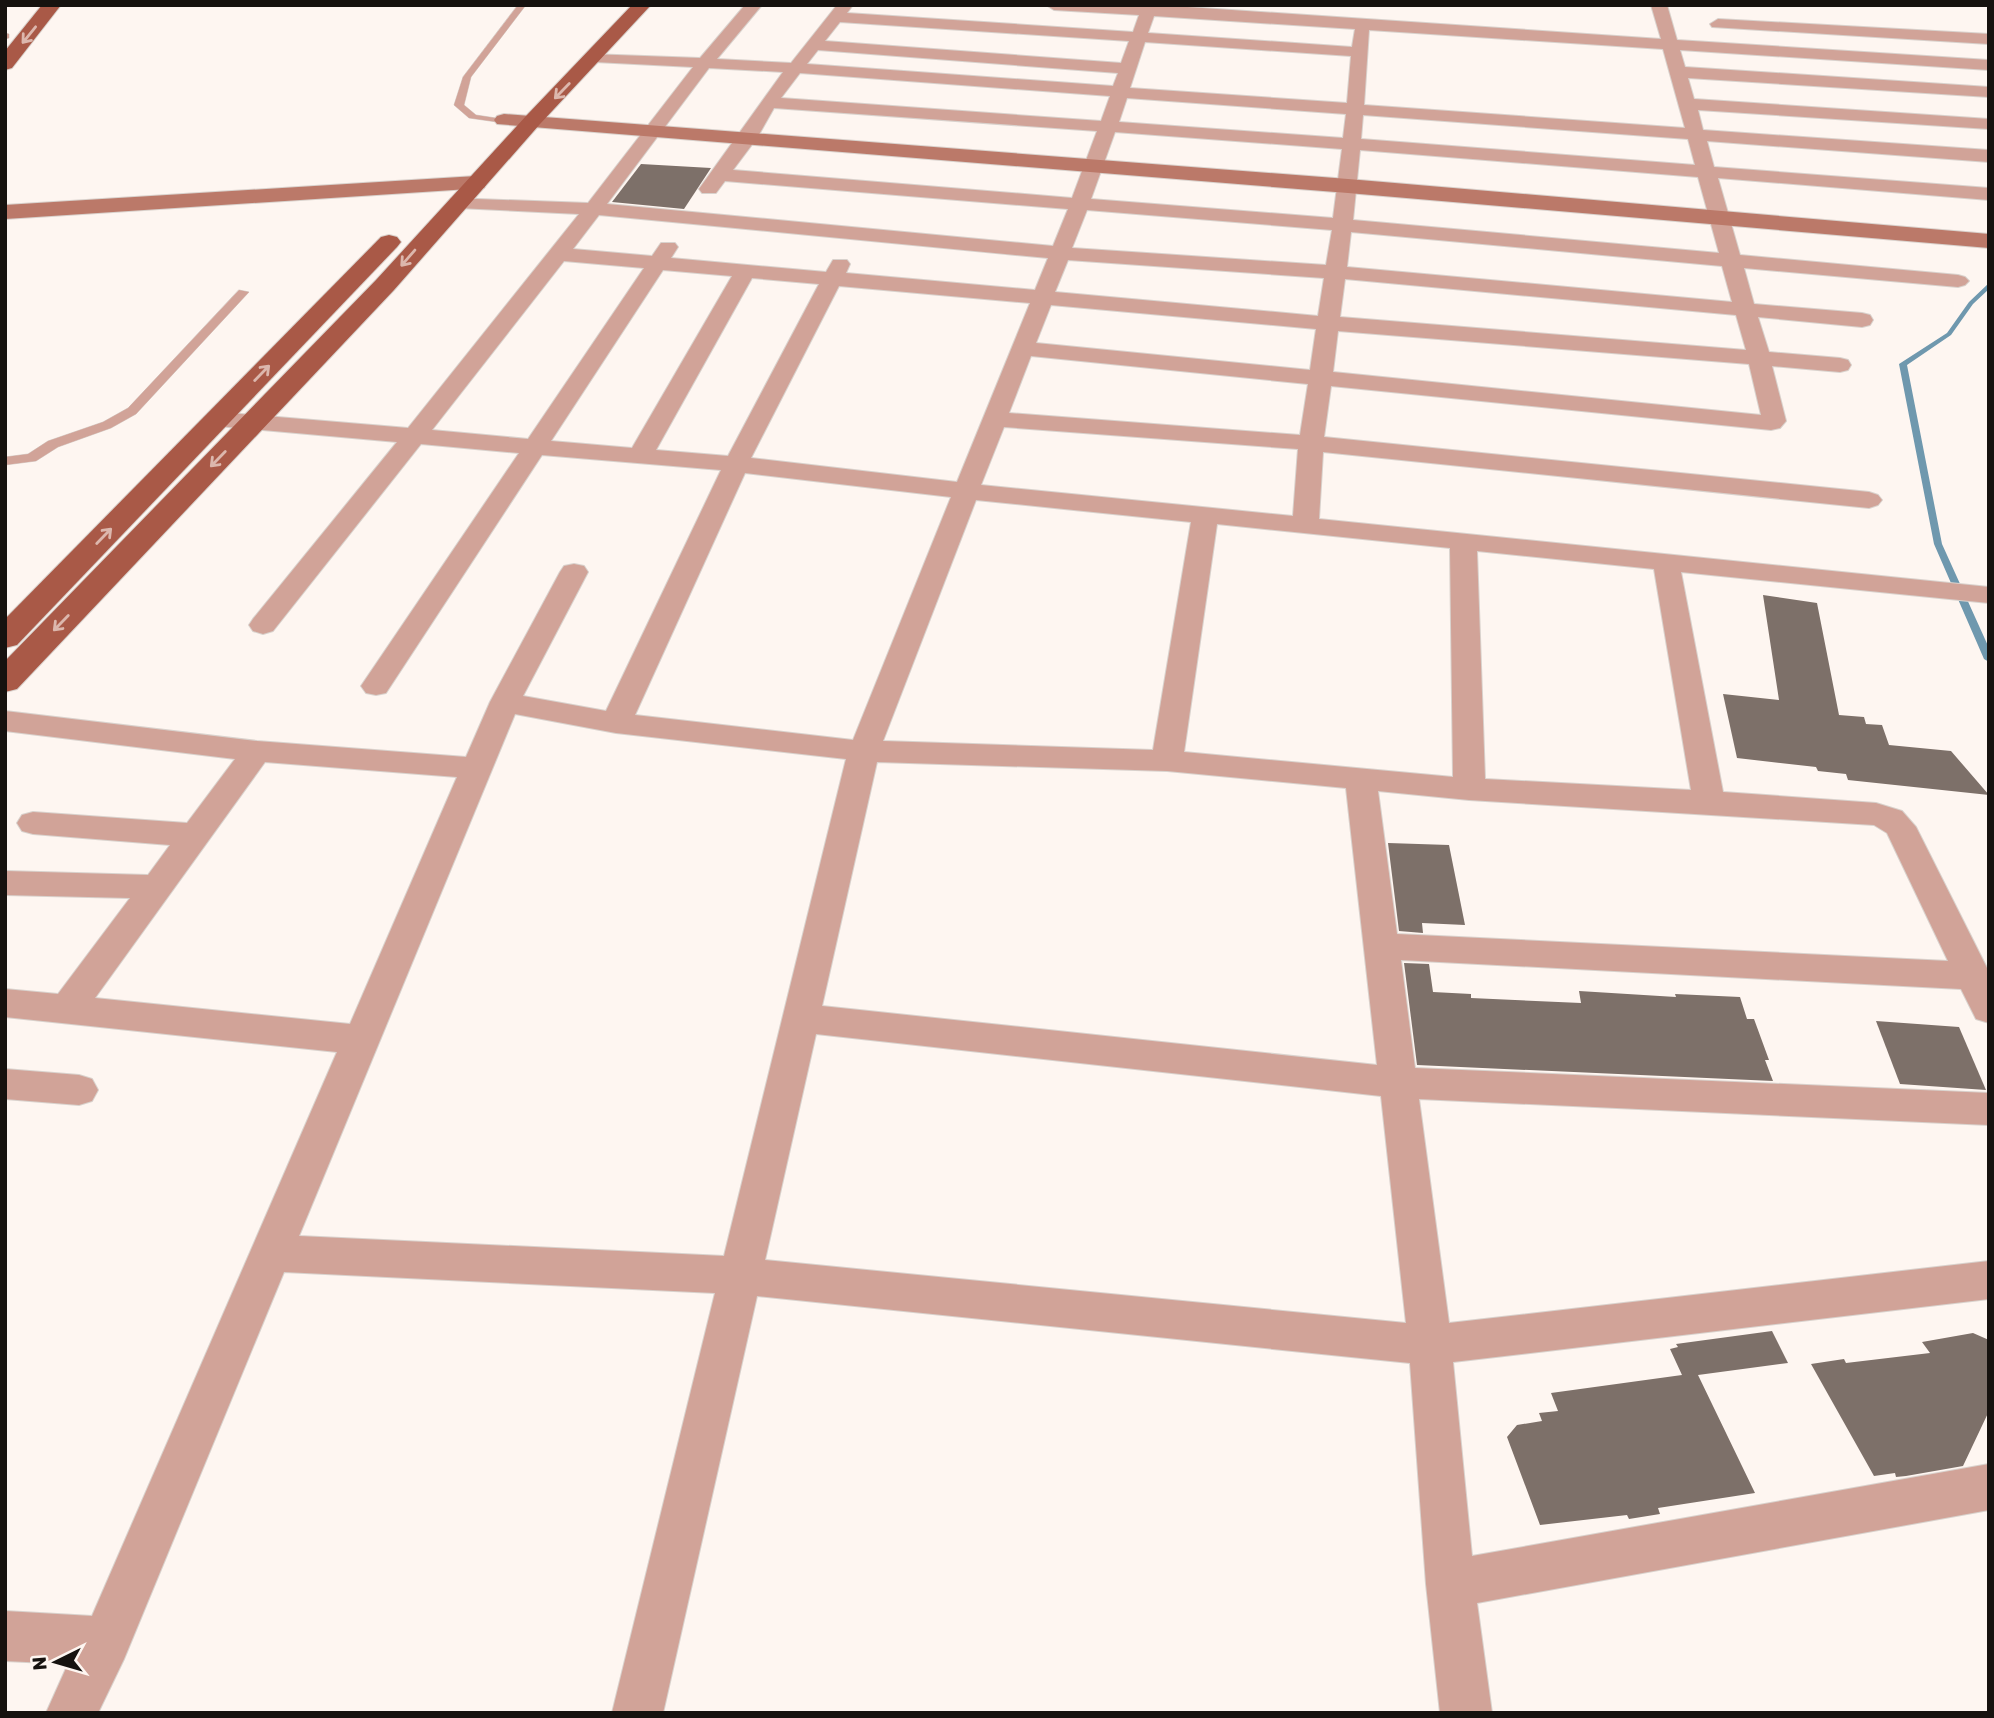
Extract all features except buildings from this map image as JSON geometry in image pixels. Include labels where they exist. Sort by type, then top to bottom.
[{"type":"main road","points":[[6,36],[33,5]]},
{"type":"main road","points":[[5,64],[52,5]]},
{"type":"main road","points":[[5,681],[385,285],[460,190],[504,120],[615,5]]},
{"type":"main road","points":[[5,638],[428,202],[460,190],[595,57],[642,5]]},
{"type":"street","points":[[262,625],[417,435],[559,254],[703,62],[754,5]]},
{"type":"street","points":[[1054,5],[1146,18],[1240,43],[1360,52]]},
{"type":"street","points":[[376,686],[657,264],[748,138],[769,102],[840,11],[1146,18],[1248,11],[1363,15],[1670,43],[1989,65]]},
{"type":"street","points":[[1240,43],[1248,11]]},
{"type":"street","points":[[1306,526],[1311,443],[1348,186],[1363,15]]},
{"type":"street","points":[[1023,348],[1767,424],[1774,421],[1759,358],[1670,43],[1666,16]]},
{"type":"street","points":[[636,1713],[864,751],[1094,167],[1146,18]]},
{"type":"street","points":[[1704,23],[1989,39]]},
{"type":"street","points":[[814,45],[1354,110],[1989,156]]},
{"type":"street","points":[[595,57],[1124,81]]},
{"type":"street","points":[[1678,72],[1989,92]]},
{"type":"street","points":[[769,102],[1989,194]]},
{"type":"street","points":[[1687,104],[1989,124]]},
{"type":"street","points":[[504,120],[533,120],[1348,186],[1989,241]]},
{"type":"street","points":[[719,175],[1341,225],[1958,281]]},
{"type":"street","points":[[5,226],[165,210],[460,190],[594,209],[1060,253],[1334,272],[1862,320]]},
{"type":"street","points":[[5,212],[428,202]]},
{"type":"street","points":[[616,723],[736,464],[856,233]]},
{"type":"street","points":[[559,254],[1327,323],[1840,365]]},
{"type":"street","points":[[640,456],[746,272]]},
{"type":"street","points":[[217,419],[736,464],[965,491],[1986,595]]},
{"type":"street","points":[[995,419],[1311,443],[1869,500]]},
{"type":"street","points":[[1167,761],[1205,516]]},
{"type":"street","points":[[1463,541],[1469,789]]},
{"type":"street","points":[[1666,562],[1709,802]]},
{"type":"street","points":[[71,1713],[106,1641],[505,702],[575,572]]},
{"type":"street","points":[[505,702],[616,723],[864,751],[1167,761],[1469,789],[1876,814],[1891,819],[1900,827],[1989,1009]]},
{"type":"street","points":[[5,721],[257,751],[477,768]]},
{"type":"street","points":[[67,1009],[257,751]]},
{"type":"street","points":[[1361,779],[1430,1345],[1450,1584],[1466,1713]]},
{"type":"street","points":[[33,823],[195,835]]},
{"type":"street","points":[[5,883],[157,887]]},
{"type":"street","points":[[1383,946],[1973,976]]},
{"type":"street","points":[[5,1003],[362,1040]]},
{"type":"street","points":[[801,1018],[1400,1083],[1989,1109]]},
{"type":"street","points":[[5,1084],[79,1090]]},
{"type":"street","points":[[272,1253],[740,1276],[1430,1345],[1989,1280]]},
{"type":"street","points":[[1450,1584],[1989,1487]]},
{"type":"street","points":[[5,1636],[106,1641]]},
{"type":"lane","points":[[504,120],[469,116],[463,113],[459,105],[467,77],[522,5]]},
{"type":"lane","points":[[5,461],[31,458],[53,444],[107,425],[132,411],[243,292]]},
{"type":"waterway","points":[[1989,285],[1971,303],[1949,334],[1903,364],[1938,544],[1989,659]]}]
